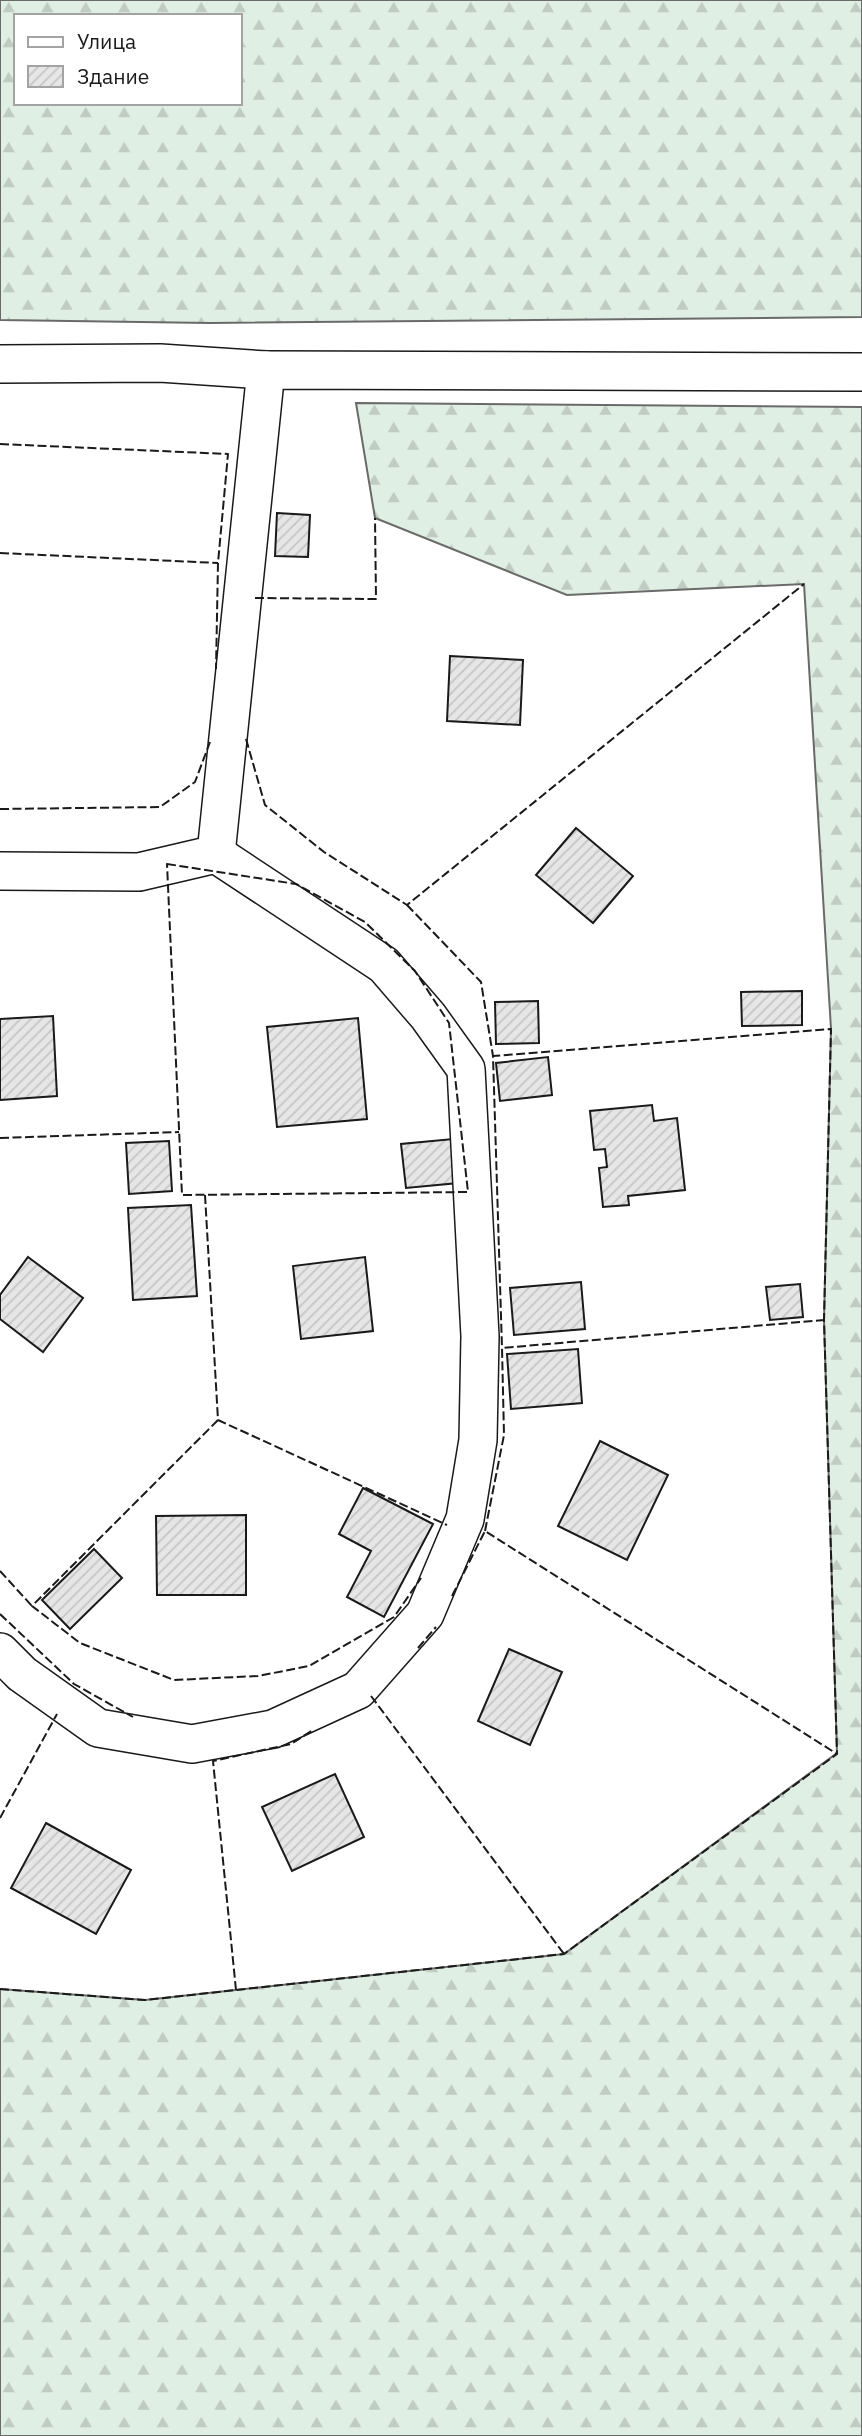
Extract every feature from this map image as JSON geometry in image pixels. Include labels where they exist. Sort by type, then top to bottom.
[{"type":"street","points":[[0,364],[160,363],[266,370],[862,372]]},
{"type":"street","points":[[216,855],[266,370]]},
{"type":"street","points":[[0,871],[139,872],[216,855],[384,965],[428,1016],[466,1069],[480,1336],[478,1440],[465,1519],[425,1614],[358,1690],[273,1729],[192,1744],[98,1728],[22,1674],[0,1653]]},
{"type":"green space","points":[[0,0],[862,0],[862,317],[210,323],[0,320]]},
{"type":"green space","points":[[356,403],[862,407],[862,2436],[0,2436],[0,1989],[145,2000],[564,1954],[837,1753],[824,1320],[831,1029],[804,584],[567,595],[375,518]]},
{"type":"building","points":[[277,513],[310,515],[308,557],[275,556]]},
{"type":"building","points":[[450,656],[523,660],[520,725],[447,721]]},
{"type":"building","points":[[576,828],[633,876],[593,923],[536,875]]},
{"type":"building","points":[[802,991],[802,1025],[742,1026],[741,992]]},
{"type":"building","points":[[538,1001],[539,1043],[496,1044],[495,1002]]},
{"type":"building","points":[[53,1016],[57,1096],[0,1100],[0,1019]]},
{"type":"building","points":[[358,1018],[367,1119],[277,1127],[267,1027]]},
{"type":"building","points":[[548,1057],[552,1095],[500,1101],[496,1063]]},
{"type":"building","points":[[652,1105],[654,1121],[677,1118],[685,1190],[628,1196],[629,1205],[603,1207],[599,1168],[607,1167],[605,1149],[594,1150],[590,1111]]},
{"type":"building","points":[[453,1139],[458,1183],[406,1188],[401,1144]]},
{"type":"building","points":[[169,1141],[172,1191],[129,1194],[126,1143]]},
{"type":"building","points":[[191,1205],[197,1296],[133,1300],[128,1208]]},
{"type":"building","points":[[28,1257],[83,1298],[43,1352],[0,1319],[0,1295]]},
{"type":"building","points":[[365,1257],[373,1331],[301,1339],[293,1266]]},
{"type":"building","points":[[581,1282],[585,1329],[514,1335],[510,1288]]},
{"type":"building","points":[[800,1284],[803,1317],[770,1320],[766,1287]]},
{"type":"building","points":[[578,1349],[582,1403],[511,1409],[507,1354]]},
{"type":"building","points":[[600,1441],[668,1475],[627,1560],[558,1526]]},
{"type":"building","points":[[363,1488],[433,1524],[384,1617],[347,1597],[371,1551],[339,1534]]},
{"type":"building","points":[[246,1515],[246,1595],[157,1595],[156,1516]]},
{"type":"building","points":[[94,1549],[122,1578],[70,1629],[42,1600]]},
{"type":"building","points":[[509,1649],[562,1672],[530,1745],[478,1721]]},
{"type":"building","points":[[335,1774],[364,1837],[292,1871],[262,1807]]},
{"type":"building","points":[[46,1823],[131,1870],[96,1934],[11,1888]]},
{"type":"fence","points":[[0,444],[228,454],[218,563],[216,669]]},
{"type":"fence","points":[[255,598],[376,599],[375,518]]},
{"type":"fence","points":[[0,553],[218,563]]},
{"type":"fence","points":[[246,739],[265,805],[324,852],[407,905],[804,584]]},
{"type":"fence","points":[[0,809],[160,807],[195,782],[210,742]]},
{"type":"fence","points":[[167,864],[296,884],[365,922],[415,971],[449,1023],[468,1192],[182,1195],[167,864]]},
{"type":"fence","points":[[407,905],[481,982],[493,1056]]},
{"type":"fence","points":[[0,1989],[145,2000],[564,1954],[837,1754],[824,1320],[831,1029],[493,1056],[502,1348]]},
{"type":"fence","points":[[0,1138],[179,1132]]},
{"type":"fence","points":[[205,1195],[218,1420],[447,1525]]},
{"type":"fence","points":[[485,1531],[504,1435],[502,1348],[824,1320]]},
{"type":"fence","points":[[218,1420],[32,1606],[80,1643],[174,1680],[258,1676],[309,1666],[394,1617],[421,1578]]},
{"type":"fence","points":[[452,1596],[485,1531],[837,1754]]},
{"type":"fence","points":[[0,1571],[32,1606]]},
{"type":"fence","points":[[0,1614],[74,1684],[133,1717]]},
{"type":"fence","points":[[418,1648],[436,1627]]},
{"type":"fence","points":[[371,1696],[564,1954]]},
{"type":"fence","points":[[0,1818],[57,1714]]},
{"type":"fence","points":[[236,1990],[213,1761],[291,1744],[313,1730]]}]
